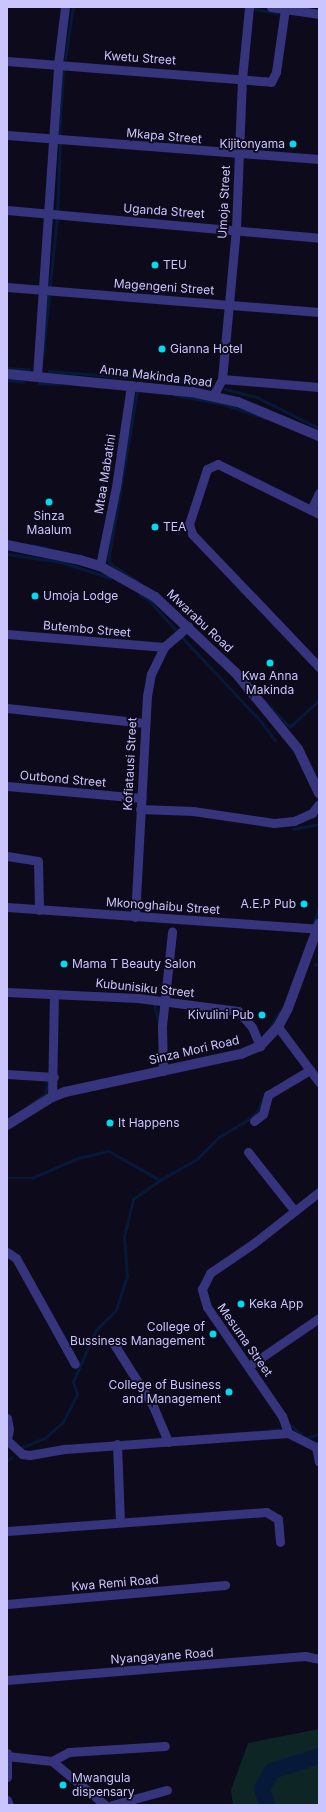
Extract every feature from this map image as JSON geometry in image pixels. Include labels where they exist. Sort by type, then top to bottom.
[{"type":"street","points":[[37,376],[58,64],[65,7]]},
{"type":"street","name":"Umoja Street","points":[[213,396],[222,379],[236,228],[242,79],[249,7]]},
{"type":"street","points":[[271,7],[319,14]]},
{"type":"street","name":"Kwetu Street","points":[[7,61],[271,82],[276,72],[285,9]]},
{"type":"street","name":"Mkapa Street","points":[[7,135],[319,159]]},
{"type":"street","name":"Uganda Street","points":[[7,210],[236,228],[319,238]]},
{"type":"street","name":"Magengeni Street","points":[[7,287],[43,291],[228,303],[319,312]]},
{"type":"street","name":"Anna Makinda Road","points":[[7,374],[131,386],[213,396],[238,402],[319,436]]},
{"type":"street","points":[[222,379],[319,387]]},
{"type":"street","name":"Mtaa Mabatini","points":[[100,566],[116,487],[131,386]]},
{"type":"street","points":[[319,493],[315,512],[218,464],[207,469],[189,524],[192,534],[319,667]]},
{"type":"street","name":"Mwarabu Road","points":[[7,545],[80,560],[100,566],[145,590],[188,626],[235,672],[298,749],[319,793]]},
{"type":"street","name":"Kofiatausi Street","points":[[135,917],[144,723],[151,674],[164,647],[188,626]]},
{"type":"street","name":"Butembo Street","points":[[7,634],[164,647]]},
{"type":"street","points":[[7,708],[144,723]]},
{"type":"street","name":"Outbond Street","points":[[7,786],[140,798]]},
{"type":"street","points":[[140,809],[194,811],[274,823],[294,821],[312,813],[319,804]]},
{"type":"street","points":[[7,856],[38,861],[38,910]]},
{"type":"street","name":"Mkonoghaibu Street","points":[[7,907],[135,917],[318,926]]},
{"type":"street","name":"Sinza Mori Road","points":[[7,1125],[52,1097],[92,1085],[241,1054],[260,1046],[278,1028],[288,1008],[318,926]]},
{"type":"street","points":[[163,1071],[163,1001],[172,932]]},
{"type":"street","name":"Kubunisiku Street","points":[[7,992],[90,994],[163,1001],[238,1011],[252,1027],[260,1046]]},
{"type":"street","points":[[52,1097],[54,1077],[54,994]]},
{"type":"street","points":[[278,1028],[319,1082]]},
{"type":"street","points":[[254,1122],[263,1114],[268,1095],[310,1070]]},
{"type":"street","points":[[7,1074],[54,1077]]},
{"type":"street","points":[[248,1152],[294,1210]]},
{"type":"street","name":"Mesuma Street","points":[[288,1433],[282,1416],[207,1307],[203,1294],[205,1280],[210,1273],[254,1243],[294,1210],[319,1192]]},
{"type":"street","points":[[7,1252],[16,1258],[75,1364]]},
{"type":"street","points":[[249,1366],[319,1318]]},
{"type":"street","points":[[112,1341],[153,1406],[168,1442]]},
{"type":"street","points":[[7,1418],[9,1429],[7,1439],[26,1455],[117,1444],[168,1442],[288,1433],[317,1446],[319,1462]]},
{"type":"street","points":[[117,1444],[120,1522]]},
{"type":"street","points":[[7,1531],[266,1512],[278,1520],[280,1542]]},
{"type":"street","name":"Kwa Remi Road","points":[[7,1604],[225,1585]]},
{"type":"street","name":"Nyangayane Road","points":[[7,1680],[292,1657],[319,1659]]},
{"type":"street","points":[[52,1761],[69,1752],[165,1746]]},
{"type":"street","points":[[7,1777],[7,1754],[52,1761],[105,1805]]},
{"type":"street","points":[[112,1805],[167,1790]]},
{"type":"street","points":[[7,1800],[10,1805]]},
{"type":"green space","points":[[319,1729],[319,1805],[233,1805],[231,1790],[248,1743]]},
{"type":"waterway","points":[[65,59],[73,7]]},
{"type":"waterway","points":[[255,9],[277,13]]},
{"type":"waterway","points":[[59,137],[63,71]]},
{"type":"waterway","points":[[43,354],[57,215],[60,141]]},
{"type":"waterway","points":[[7,368],[29,369]]},
{"type":"waterway","points":[[49,371],[165,380],[208,387]]},
{"type":"waterway","points":[[7,380],[23,382]]},
{"type":"waterway","points":[[39,383],[59,384]]},
{"type":"waterway","points":[[138,389],[109,559],[110,563],[140,583]]},
{"type":"waterway","points":[[225,389],[257,397],[319,428]]},
{"type":"waterway","points":[[175,395],[223,404],[265,418]]},
{"type":"waterway","points":[[33,545],[46,548]]},
{"type":"waterway","points":[[7,554],[61,562],[111,578]]},
{"type":"waterway","points":[[140,594],[149,600],[177,631]]},
{"type":"waterway","points":[[183,638],[260,720],[275,740]]},
{"type":"waterway","points":[[265,701],[290,727],[319,700]]},
{"type":"waterway","points":[[293,829],[319,824]]},
{"type":"waterway","points":[[313,924],[319,908]]},
{"type":"waterway","points":[[315,964],[319,965]]},
{"type":"waterway","points":[[154,1003],[159,1022]]},
{"type":"waterway","points":[[268,1031],[279,1013]]},
{"type":"waterway","points":[[28,1106],[45,1094],[48,1082]]},
{"type":"waterway","points":[[7,1178],[32,1178],[78,1158],[109,1151],[160,1180],[197,1159],[219,1137],[251,1118],[257,1112],[265,1094]]},
{"type":"waterway","points":[[21,1448],[45,1438],[63,1422],[77,1394],[73,1382],[76,1375],[96,1330],[116,1310],[127,1277],[124,1236],[133,1199],[160,1180]]},
{"type":"waterway","points":[[289,1424],[306,1438],[319,1434]]},
{"type":"waterway","points":[[271,1430],[278,1429]]},
{"type":"waterway","points":[[7,1461],[12,1457]]},
{"type":"waterway","points":[[267,1805],[262,1789],[272,1771],[319,1756]]},
{"type":"place","name":"Kijitonyama","points":[[293,144]]},
{"type":"place","name":"TEU","points":[[155,265]]},
{"type":"place","name":"Gianna Hotel","points":[[162,349]]},
{"type":"place","name":"Sinza Maalum","points":[[49,502]]},
{"type":"place","name":"TEA","points":[[155,527]]},
{"type":"place","name":"Umoja Lodge","points":[[35,596]]},
{"type":"place","name":"Kwa Anna Makinda","points":[[270,663]]},
{"type":"place","name":"A.E.P Pub","points":[[304,904]]},
{"type":"place","name":"Mama T Beauty Salon","points":[[64,964]]},
{"type":"place","name":"Kivulini Pub","points":[[262,1015]]},
{"type":"place","name":"It Happens","points":[[110,1123]]},
{"type":"place","name":"Keka App","points":[[241,1304]]},
{"type":"place","name":"College of Bussiness Management","points":[[213,1334]]},
{"type":"place","name":"College of Business and Management","points":[[229,1392]]},
{"type":"place","name":"Mwangula dispensary","points":[[63,1785]]}]
